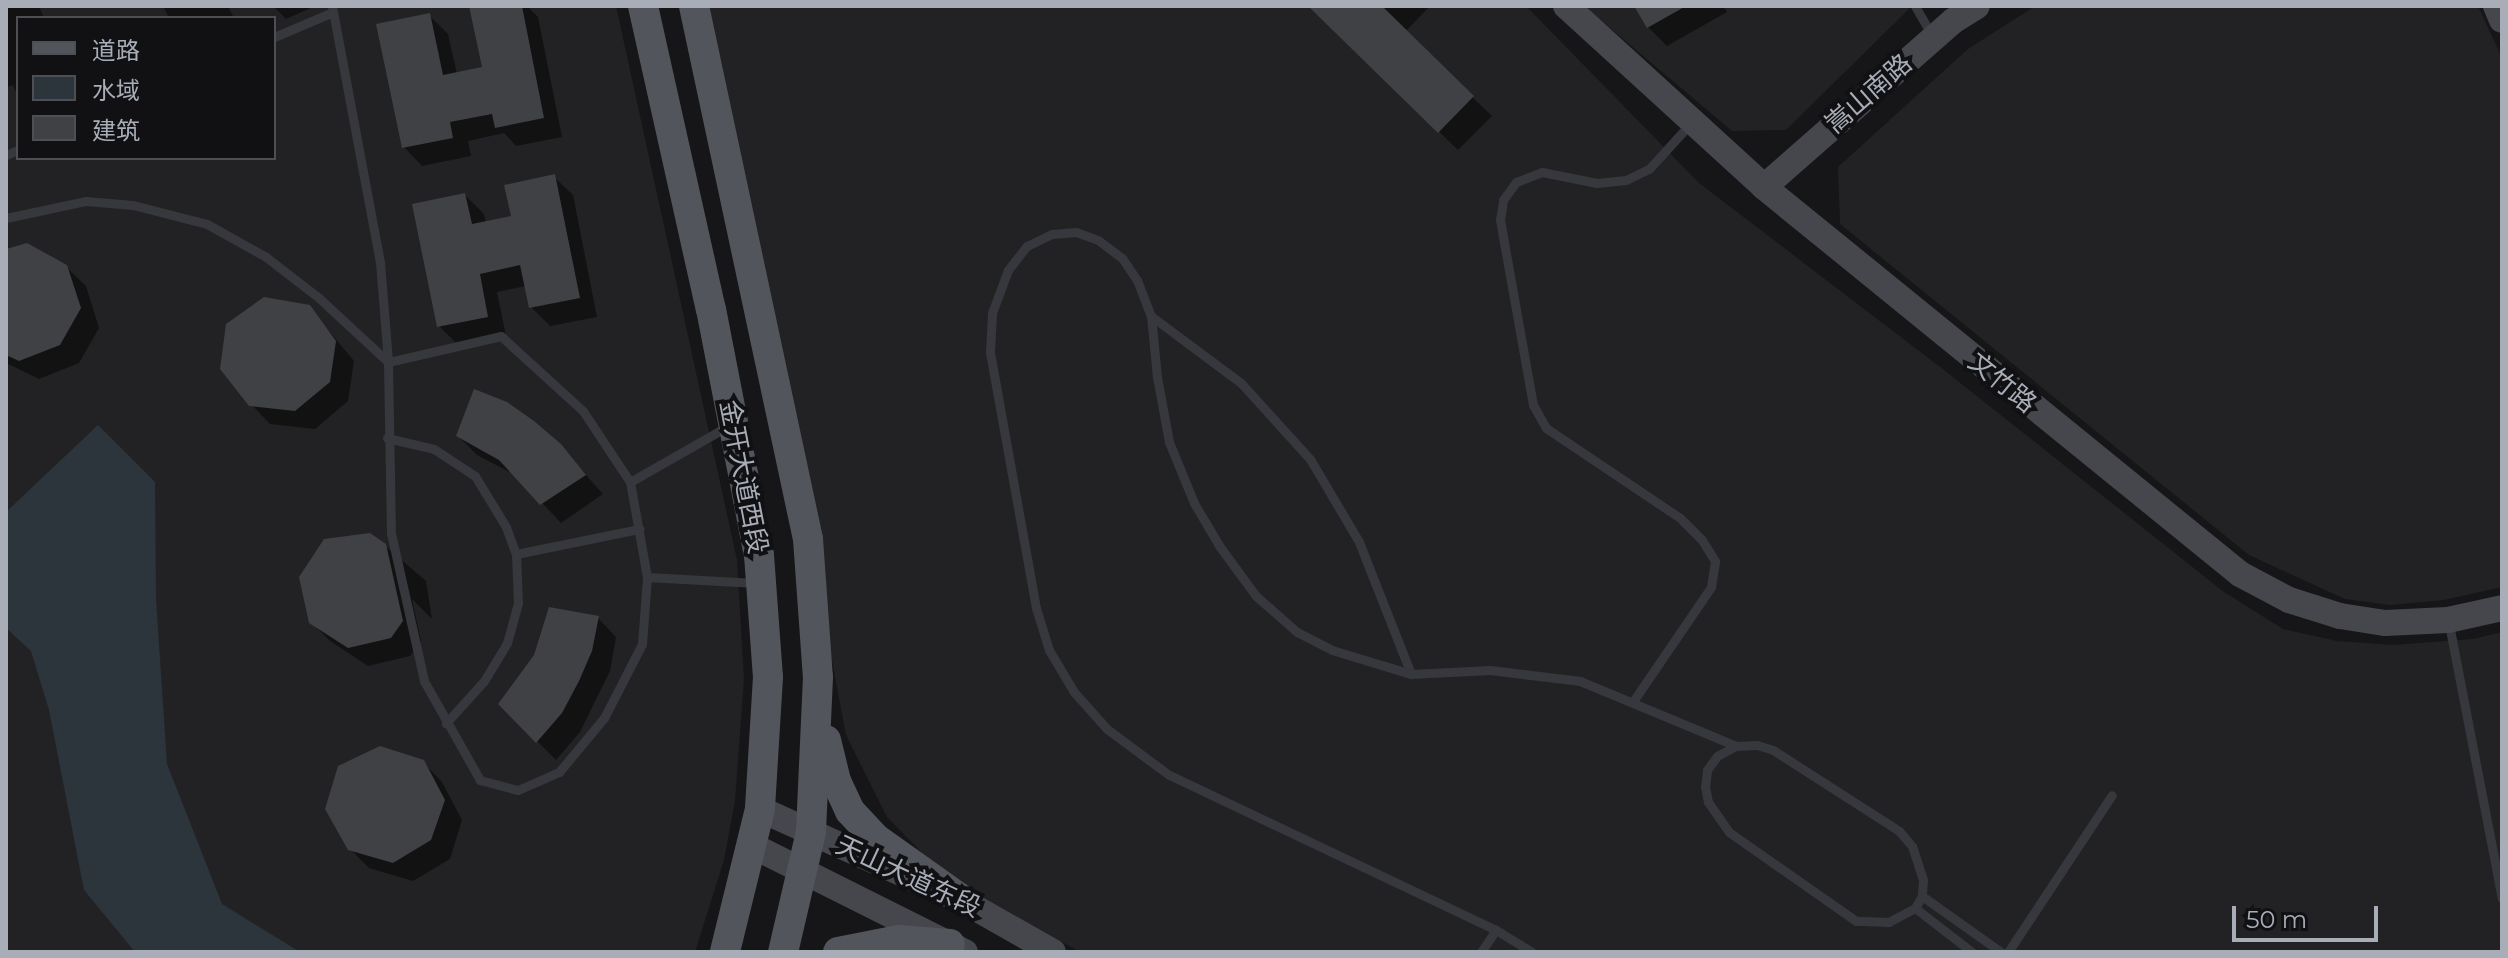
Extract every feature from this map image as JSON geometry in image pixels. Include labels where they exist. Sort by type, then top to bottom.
[{"type":"main road","name":"金开大道西段","points":[[643,6],[733,423],[761,583],[768,677],[760,809],[725,952]]},
{"type":"main road","name":"金开大道西段","points":[[694,6],[808,539],[818,677],[811,832],[783,952]]},
{"type":"main road","points":[[818,677],[827,748],[836,781],[850,811],[875,838],[965,902]]},
{"type":"main road","points":[[838,952],[899,940],[958,948]]},
{"type":"street","name":"文竹路","points":[[1566,6],[1764,187],[2240,574],[2289,600],[2340,616],[2385,623],[2448,620],[2502,608]]},
{"type":"street","name":"嵩山南路","points":[[1764,187],[1934,38],[1977,6]]},
{"type":"street","points":[[2496,6],[2502,20]]},
{"type":"street","name":"天山大道东段","points":[[760,809],[965,902],[1053,952]]},
{"type":"street","name":"天山大道东段","points":[[753,846],[958,948]]},
{"type":"lane","points":[[1915,6],[1934,38]]},
{"type":"lane","points":[[276,36],[332,9],[380,262],[388,362],[391,533],[424,681],[480,780],[518,790],[559,772],[604,718],[642,644],[647,577],[630,482],[583,411],[501,336],[388,362]]},
{"type":"lane","points":[[1634,700],[1711,587],[1715,561],[1701,539],[1680,518],[1546,428],[1533,405],[1500,220],[1503,200],[1516,182],[1542,172],[1597,183],[1626,180],[1649,169],[1693,121]]},
{"type":"lane","points":[[6,218],[86,201],[133,205],[207,224],[266,257],[319,298],[388,362]]},
{"type":"lane","points":[[1532,952],[1496,930],[1169,775],[1107,729],[1074,692],[1049,650],[1036,608],[990,352],[992,313],[1008,270],[1027,246],[1052,234],[1076,232],[1098,240],[1122,258],[1137,280],[1151,316],[1157,377],[1169,442],[1194,503],[1220,547],[1256,596],[1297,632],[1332,650],[1411,674],[1490,670],[1580,681],[1634,700],[1736,746]]},
{"type":"lane","points":[[1151,316],[1241,383],[1310,459],[1359,542],[1411,674]]},
{"type":"lane","points":[[630,482],[733,423]]},
{"type":"lane","points":[[387,438],[434,449],[475,476],[506,527],[516,554],[518,603],[507,643],[484,681],[446,723]]},
{"type":"lane","points":[[516,554],[639,529]]},
{"type":"lane","points":[[647,577],[761,583]]},
{"type":"lane","points":[[2448,620],[2502,898]]},
{"type":"lane","points":[[1757,745],[1773,750],[1899,831],[1912,846],[1918,862],[1922,896],[1915,908],[1889,922],[1856,921],[1729,832],[1716,819],[1705,787],[1707,770],[1717,756],[1736,746],[1757,745]]},
{"type":"lane","points":[[2008,952],[2112,795]]},
{"type":"lane","points":[[1922,896],[2001,952]]},
{"type":"lane","points":[[1915,908],[1972,952]]},
{"type":"lane","points":[[1481,952],[1496,930]]},
{"type":"shaded area","points":[[6,6],[616,6],[737,560],[744,679],[735,801],[724,860],[695,952],[6,952]]},
{"type":"shaded area","points":[[709,6],[1526,6],[1699,183],[1944,370],[2224,592],[2283,629],[2337,641],[2393,645],[2473,639],[2502,632],[2502,952],[1080,952],[970,890],[922,853],[887,817],[846,735]]},
{"type":"shaded area","points":[[1584,6],[1912,6],[1786,130],[1732,131]]},
{"type":"shaded area","points":[[2035,6],[2478,6],[2502,58],[2502,587],[2444,600],[2390,605],[2345,599],[2249,555],[1840,224],[1838,167],[1968,49]]},
{"type":"water","points":[[98,425],[155,482],[156,599],[167,764],[222,904],[300,952],[135,952],[84,890],[49,710],[31,651],[6,628],[6,512]]},
{"type":"building","points":[[469,6],[522,6],[544,118],[495,128],[492,114],[450,122],[453,138],[402,148],[376,24],[430,13],[443,75],[482,67]]},
{"type":"building","points":[[1308,6],[1382,6],[1474,96],[1438,133]]},
{"type":"building","points":[[1634,6],[1686,6],[1647,28]]},
{"type":"building","points":[[555,174],[580,298],[529,308],[520,265],[480,274],[488,317],[437,327],[412,204],[465,193],[472,224],[511,216],[504,185]]},
{"type":"building","points":[[27,243],[67,265],[81,308],[60,345],[19,361],[6,355],[6,249]]},
{"type":"building","points":[[264,297],[310,305],[336,341],[330,382],[295,411],[249,406],[220,369],[226,324]]},
{"type":"building","points":[[474,389],[507,402],[534,421],[561,444],[586,475],[540,505],[499,460],[456,436]]},
{"type":"building","points":[[370,533],[386,544],[403,621],[391,638],[348,648],[309,623],[299,577],[324,539]]},
{"type":"building","points":[[549,607],[599,616],[592,651],[579,681],[562,713],[536,743],[498,704],[534,655]]},
{"type":"building","points":[[380,746],[424,760],[445,800],[431,840],[393,863],[348,850],[325,809],[338,766]]}]
